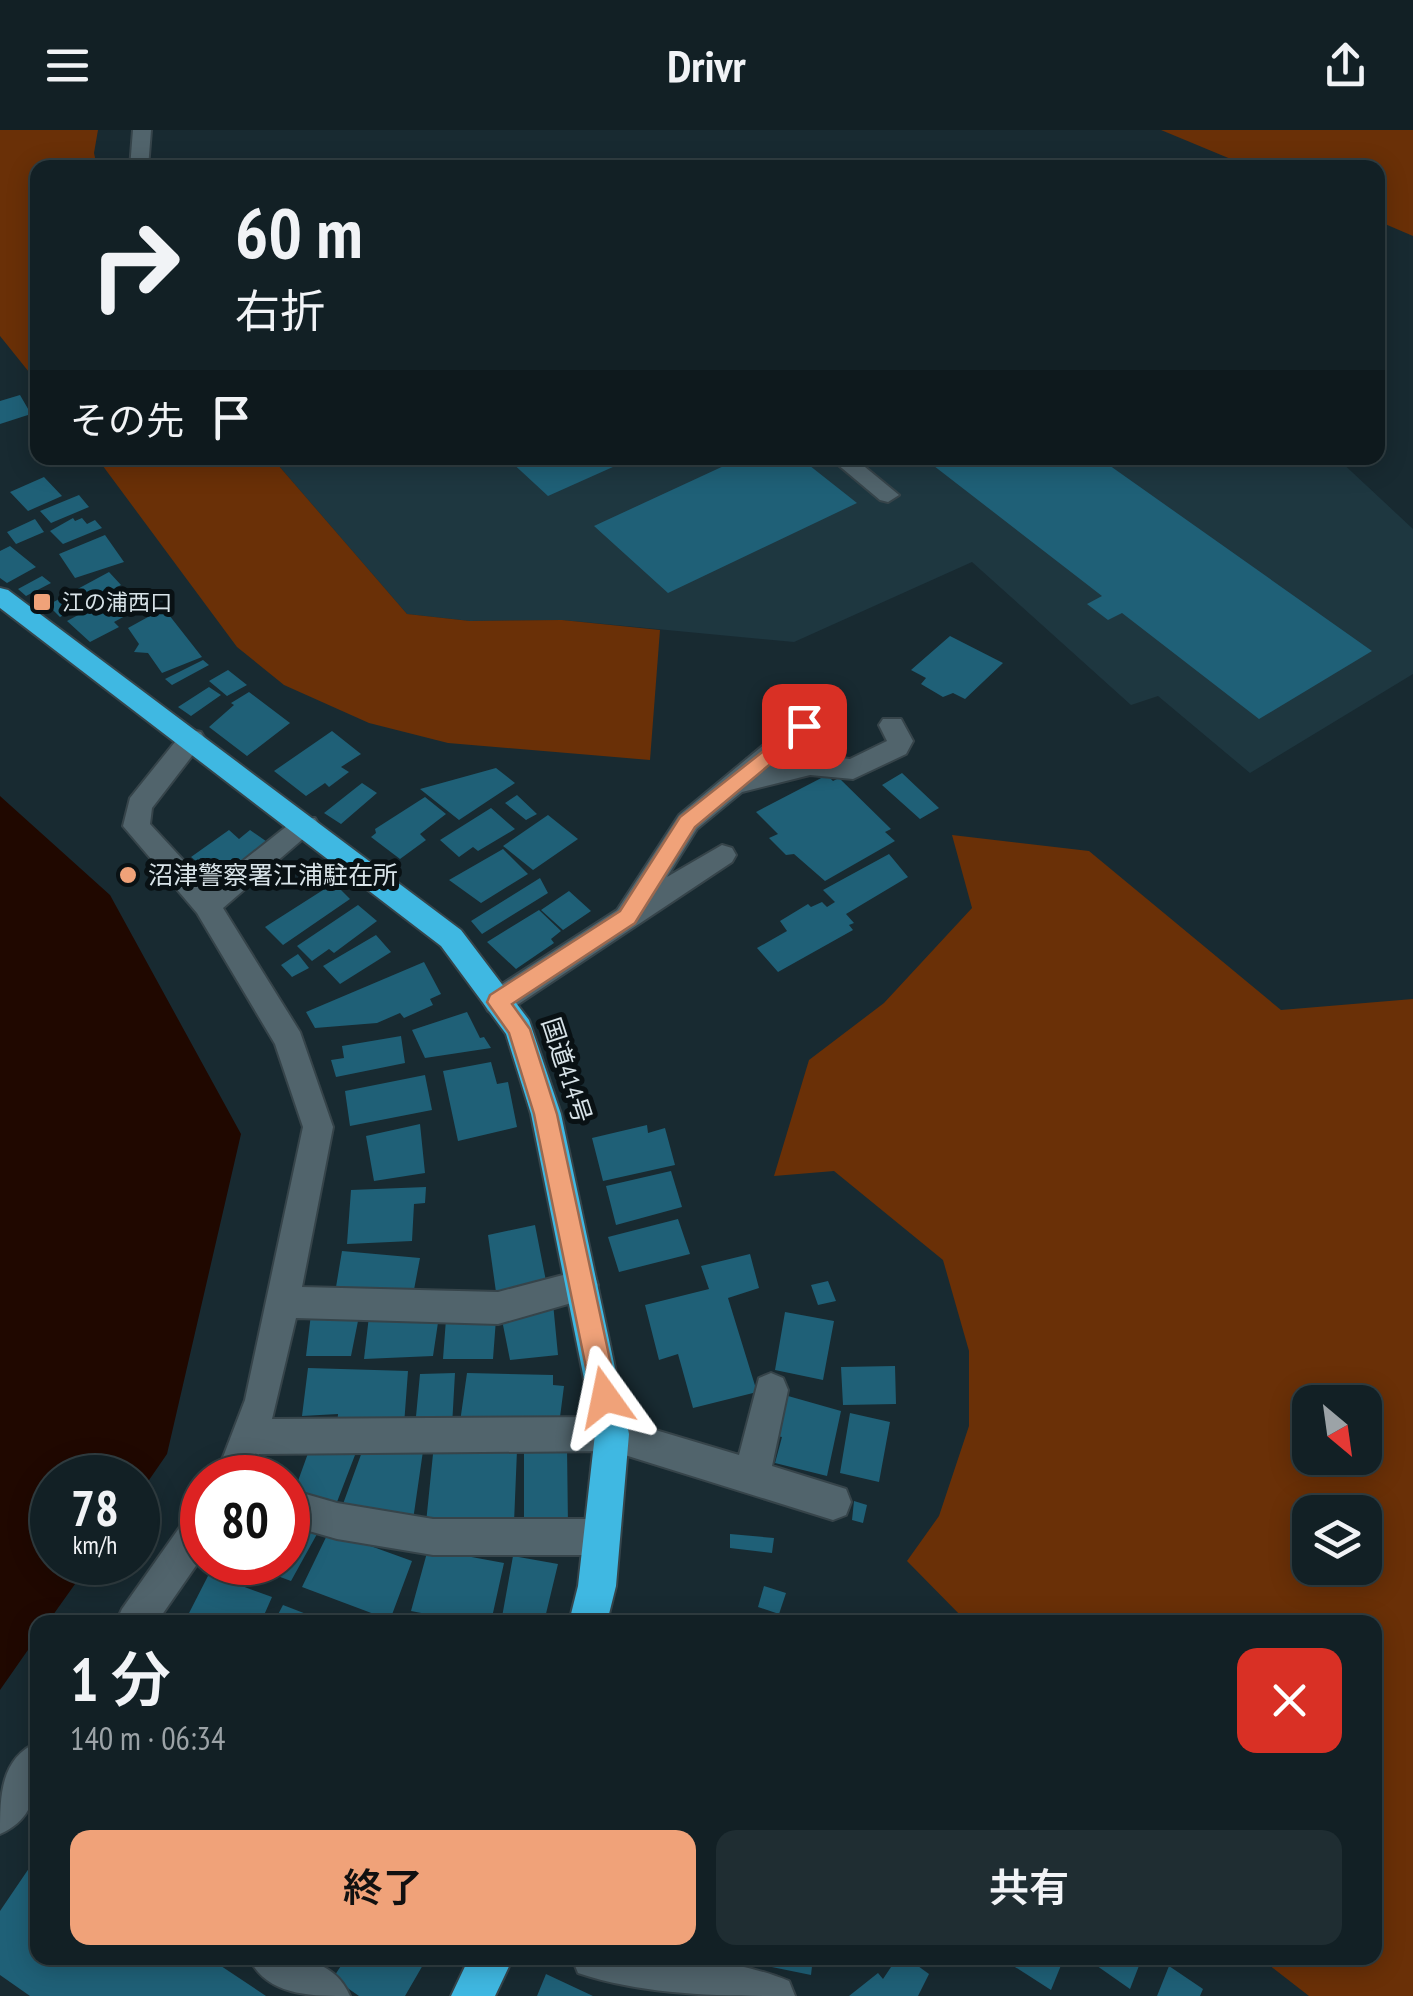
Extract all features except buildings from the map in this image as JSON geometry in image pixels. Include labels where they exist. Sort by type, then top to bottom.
[{"type":"highway","name":"国道414号","points":[[0,596],[451,938],[519,1029],[546,1114],[612,1434],[602,1538],[589,1615]]},
{"type":"highway","points":[[472,1996],[488,1965]]},
{"type":"street","points":[[140,160],[142,130]]},
{"type":"street","points":[[850,465],[888,494]]},
{"type":"street","points":[[627,917],[688,822],[827,706]]},
{"type":"street","points":[[734,784],[810,765],[853,769],[897,747],[900,741],[892,725]]},
{"type":"street","points":[[192,739],[139,805],[136,826],[207,905],[289,1041],[318,1126],[262,1400],[241,1455]]},
{"type":"street","points":[[207,905],[306,825]]},
{"type":"street","points":[[498,1002],[722,855]]},
{"type":"street","points":[[282,1302],[498,1308],[582,1285]]},
{"type":"street","points":[[752,1477],[771,1390]]},
{"type":"street","points":[[248,1436],[612,1434],[833,1502]]},
{"type":"street","points":[[310,1513],[433,1536],[602,1538]]},
{"type":"street","points":[[152,1615],[180,1566]]},
{"type":"street","points":[[281,1965],[328,1996]]},
{"type":"street","points":[[626,1965],[774,1996]]},
{"type":"shaded area","points":[[0,130],[98,130],[96,160],[30,160],[30,373],[0,336]]},
{"type":"shaded area","points":[[1161,130],[1413,130],[1413,236],[1385,224],[1385,160],[1233,160]]},
{"type":"shaded area","points":[[102,465],[278,465],[407,614],[470,621],[562,620],[660,630],[650,760],[448,743],[369,723],[284,685],[237,647]]},
{"type":"shaded area","points":[[278,465],[1344,465],[1413,529],[1413,674],[1250,773],[1158,696],[1131,705],[972,562],[794,642],[562,620],[470,621],[407,614]]},
{"type":"shaded area","points":[[0,796],[110,895],[241,1134],[167,1454],[160,1464],[160,1455],[30,1455],[30,1585],[74,1585],[53,1615],[30,1615],[30,1647],[0,1690]]},
{"type":"shaded area","points":[[952,835],[1089,851],[1281,1010],[1413,999],[1413,1996],[1309,1996],[1269,1965],[1382,1965],[1382,1615],[960,1615],[907,1561],[939,1516],[969,1426],[969,1351],[943,1260],[834,1171],[774,1176],[809,1060],[884,1003],[972,908]]},
{"type":"place","name":"江の浦西口","points":[[42,602]]},
{"type":"place","name":"沼津警察署江浦駐在所","points":[[128,875]]},
{"type":"route","points":[[605,1397],[546,1114],[519,1029],[498,1002],[627,917],[688,822],[804,726]]}]
